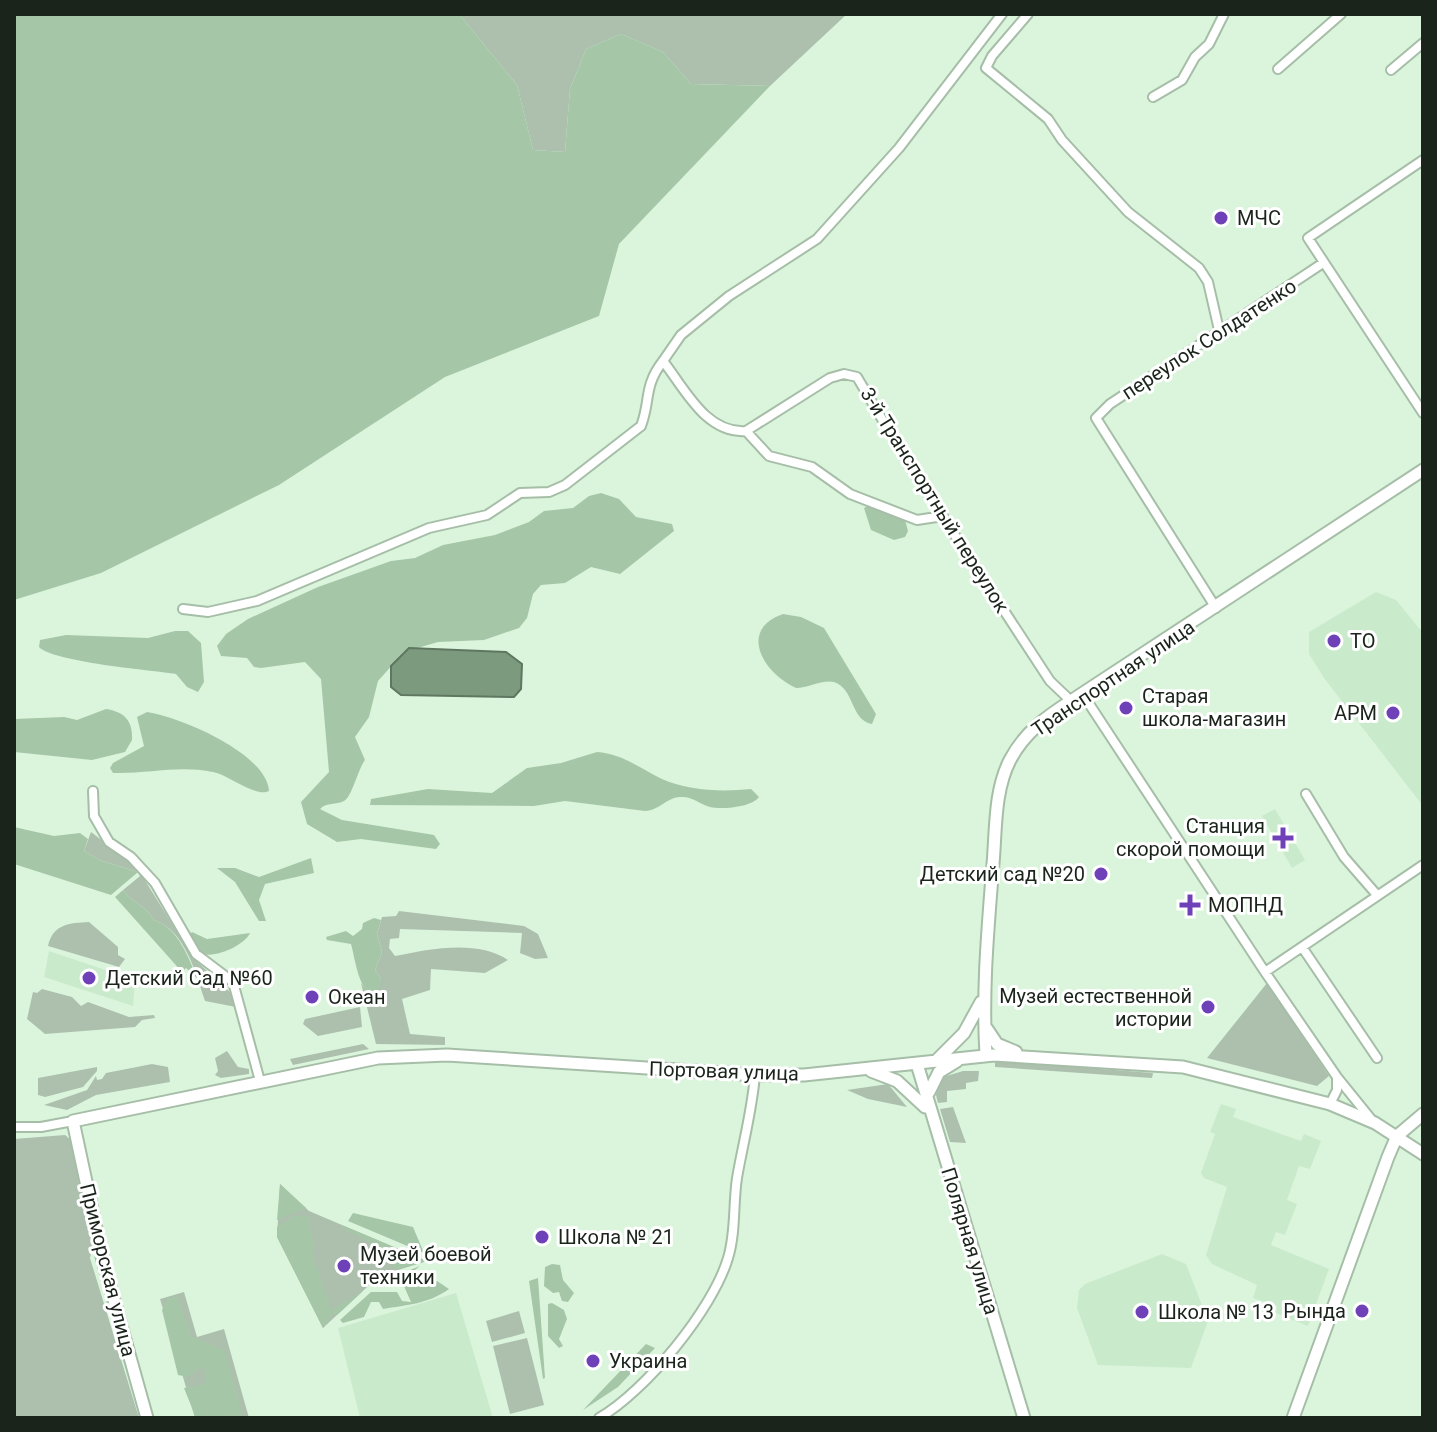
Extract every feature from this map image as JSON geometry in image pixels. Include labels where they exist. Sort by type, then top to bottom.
[{"type":"main road","name":"Транспортная улица","points":[[986,1055],[983,998],[1002,781],[1009,762],[1027,735],[1076,697],[1423,470]]},
{"type":"main road","name":"Транспортная улица","points":[[936,1061],[964,1033],[983,998]]},
{"type":"main road","points":[[984,1020],[997,1044],[1032,1057]]},
{"type":"main road","name":"Портовая улица","points":[[73,1121],[378,1058],[434,1055],[755,1075],[865,1069],[986,1055],[1183,1067],[1330,1104],[1375,1123],[1423,1154]]},
{"type":"main road","points":[[929,1092],[939,1072],[965,1057]]},
{"type":"main road","points":[[928,1110],[936,1061]]},
{"type":"main road","name":"Полярная улица","points":[[917,1064],[928,1110],[960,1202],[1024,1418]]},
{"type":"main road","points":[[865,1069],[897,1081],[928,1110]]},
{"type":"main road","points":[[1293,1418],[1397,1136],[1423,1114]]},
{"type":"main road","name":"Приморская улица","points":[[73,1121],[103,1261],[147,1418]]},
{"type":"street","points":[[183,609],[208,612],[257,601],[429,528],[487,515],[520,493],[549,492],[565,485],[641,426],[646,414],[646,392],[681,335],[729,296],[817,239],[899,148],[1002,14]]},
{"type":"street","points":[[1153,97],[1182,80],[1195,57],[1209,44],[1224,14]]},
{"type":"street","points":[[1278,69],[1341,14]]},
{"type":"street","points":[[1029,15],[986,68],[1048,119],[1062,140],[1128,212],[1199,268],[1208,282],[1219,330]]},
{"type":"street","points":[[1391,70],[1423,43]]},
{"type":"street","points":[[1423,160],[1308,238],[1423,413]]},
{"type":"street","name":"переулок Солдатенко","points":[[1216,608],[1096,418],[1110,404],[1323,263]]},
{"type":"street","points":[[663,361],[708,419],[732,432],[746,431],[769,456],[812,467],[850,494],[917,520],[943,516]]},
{"type":"street","name":"3-й Транспортный переулок","points":[[746,431],[804,391],[830,378],[844,374],[857,377],[1050,681],[1076,697],[1337,1077],[1375,1123]]},
{"type":"street","points":[[93,791],[94,816],[109,842],[131,857],[155,883],[196,954],[233,982],[260,1081]]},
{"type":"street","points":[[1306,794],[1344,857],[1377,895]]},
{"type":"street","points":[[1265,972],[1423,865]]},
{"type":"street","points":[[1302,947],[1377,1058]]},
{"type":"street","points":[[599,1418],[643,1382],[717,1290],[731,1249],[737,1178],[752,1117],[755,1075]]},
{"type":"street","points":[[1330,1104],[1337,1090],[1337,1077]]},
{"type":"street","name":"Портовая улица","points":[[14,1127],[41,1127],[73,1121]]},
{"type":"shaded area","points":[[14,14],[459,14],[517,85],[533,150],[565,152],[570,89],[586,49],[621,34],[663,52],[691,84],[770,86],[619,244],[599,316],[445,377],[279,485],[101,573],[14,600]]},
{"type":"shaded area","points":[[459,14],[847,14],[770,86],[691,84],[663,52],[621,34],[586,49],[570,89],[565,152],[533,150],[517,85]]},
{"type":"shaded area","points":[[601,493],[619,499],[636,517],[672,524],[674,531],[620,574],[591,567],[565,583],[541,585],[533,594],[527,618],[519,628],[484,640],[438,642],[404,652],[378,681],[369,717],[355,737],[365,760],[352,789],[344,801],[320,809],[342,820],[434,835],[440,844],[436,849],[361,839],[337,842],[307,824],[301,802],[329,772],[321,679],[305,662],[261,668],[254,667],[247,658],[221,656],[217,646],[226,634],[248,619],[318,587],[391,561],[415,558],[443,545],[495,535],[529,522],[544,511],[573,508],[589,496]]},
{"type":"shaded area","points":[[870,505],[905,520],[908,531],[905,537],[894,540],[871,530],[864,508]]},
{"type":"shaded area","points":[[1376,592],[1396,600],[1423,633],[1423,806],[1309,654],[1309,632]]},
{"type":"shaded area","points":[[783,614],[801,617],[824,628],[876,714],[872,724],[860,717],[846,691],[834,682],[796,688],[774,673],[760,652],[758,641],[761,630],[769,621]]},
{"type":"shaded area","points":[[188,631],[201,643],[204,682],[198,692],[187,687],[176,674],[82,661],[39,647],[40,640],[66,635],[148,638]]},
{"type":"shaded area","points":[[409,648],[506,652],[522,664],[521,689],[514,697],[401,695],[391,687],[391,666]]},
{"type":"shaded area","points":[[106,709],[123,715],[129,723],[132,740],[125,752],[92,760],[14,752],[14,719],[64,717],[77,720]]},
{"type":"shaded area","points":[[147,712],[200,729],[238,751],[265,777],[269,791],[250,789],[219,774],[200,770],[113,773],[110,768],[113,763],[144,746],[137,717]]},
{"type":"shaded area","points":[[597,752],[623,759],[683,786],[717,790],[751,789],[759,797],[744,805],[722,808],[680,797],[645,811],[565,801],[534,806],[370,805],[371,799],[428,789],[492,793],[527,768],[561,763]]},
{"type":"shaded area","name":"Станция скорой помощи","points":[[1275,809],[1305,860],[1292,868],[1262,816]]},
{"type":"shaded area","points":[[14,827],[54,836],[80,833],[88,839],[84,851],[99,860],[138,872],[111,895],[14,864]]},
{"type":"shaded area","points":[[91,832],[136,866],[194,959],[230,992],[236,1007],[205,1001],[188,954],[174,933],[154,920],[123,890],[140,876],[138,872],[99,860],[84,851]]},
{"type":"shaded area","points":[[311,858],[314,873],[265,884],[259,900],[266,921],[259,921],[235,882],[217,868],[235,868],[259,877]]},
{"type":"shaded area","points":[[123,890],[176,937],[198,979],[186,968],[182,972],[115,897]]},
{"type":"shaded area","points":[[399,911],[524,926],[538,934],[548,958],[535,959],[520,953],[522,933],[400,929],[399,938],[390,939],[389,948],[395,956],[468,948],[508,960],[485,973],[431,969],[430,990],[402,999],[410,1034],[445,1037],[445,1045],[376,1044],[361,983],[372,997],[381,979],[375,970],[382,952],[377,934],[382,917],[396,916]]},
{"type":"shaded area","points":[[374,918],[381,920],[377,934],[382,952],[375,970],[381,979],[378,999],[362,983],[351,944],[327,940],[326,937],[346,931],[353,936],[362,929],[363,923]]},
{"type":"shaded area","points":[[89,922],[118,947],[118,955],[125,959],[119,967],[48,946],[58,929],[69,924]]},
{"type":"shaded area","points":[[192,932],[207,939],[250,933],[235,947],[212,955],[198,951],[188,936]]},
{"type":"shaded area","name":"Детский Сад №60","points":[[49,951],[135,980],[133,1006],[44,977]]},
{"type":"shaded area","points":[[1267,983],[1329,1076],[1317,1086],[1207,1058]]},
{"type":"shaded area","points":[[42,989],[72,997],[81,1006],[88,1002],[129,1017],[154,1015],[155,1018],[142,1020],[135,1027],[45,1034],[27,1019],[33,992]]},
{"type":"shaded area","points":[[360,1007],[362,1027],[318,1036],[303,1024],[305,1019]]},
{"type":"shaded area","points":[[363,1044],[369,1049],[293,1065],[290,1059]]},
{"type":"shaded area","points":[[227,1051],[238,1067],[249,1069],[249,1074],[221,1078],[215,1075],[218,1071],[215,1058]]},
{"type":"shaded area","points":[[995,1061],[1153,1073],[1152,1078],[995,1067]]},
{"type":"shaded area","points":[[152,1064],[168,1067],[170,1082],[96,1095],[67,1110],[44,1105],[87,1090],[96,1076],[97,1080],[102,1079],[106,1073]]},
{"type":"shaded area","points":[[97,1067],[83,1087],[45,1097],[38,1095],[38,1078]]},
{"type":"shaded area","points":[[963,1071],[979,1071],[978,1081],[966,1083],[966,1089],[947,1091],[947,1102],[938,1103],[936,1095],[940,1078]]},
{"type":"shaded area","points":[[888,1084],[907,1107],[868,1099],[847,1090]]},
{"type":"shaded area","points":[[1221,1104],[1236,1109],[1233,1117],[1301,1141],[1304,1134],[1321,1141],[1310,1169],[1299,1166],[1287,1200],[1297,1204],[1285,1235],[1276,1232],[1271,1245],[1329,1269],[1308,1326],[1276,1313],[1277,1306],[1253,1298],[1257,1285],[1212,1264],[1206,1255],[1227,1187],[1204,1178],[1201,1173],[1215,1134],[1210,1132]]},
{"type":"shaded area","points":[[953,1107],[966,1143],[950,1142],[940,1109]]},
{"type":"shaded area","points":[[65,1135],[72,1141],[94,1241],[90,1258],[139,1418],[14,1418],[14,1139]]},
{"type":"shaded area","points":[[280,1184],[309,1211],[427,1261],[379,1276],[323,1328],[277,1237]]},
{"type":"shaded area","points":[[280,1184],[306,1208],[277,1220]]},
{"type":"shaded area","points":[[353,1213],[413,1227],[424,1253],[348,1221]]},
{"type":"shaded area","points":[[294,1216],[308,1216],[314,1248],[312,1255],[331,1310],[363,1291],[337,1315],[332,1314],[323,1328],[277,1237],[277,1227]]},
{"type":"shaded area","points":[[344,1226],[427,1261],[395,1270],[392,1260],[379,1257],[379,1247],[343,1229]]},
{"type":"shaded area","name":"Школа № 13","points":[[1162,1254],[1186,1264],[1208,1321],[1191,1368],[1098,1365],[1077,1308],[1079,1290],[1085,1284]]},
{"type":"shaded area","points":[[560,1265],[563,1280],[574,1293],[568,1302],[562,1301],[559,1292],[553,1293],[544,1286],[545,1267]]},
{"type":"shaded area","points":[[420,1266],[406,1277],[410,1285],[437,1281],[449,1289],[425,1301],[383,1309],[379,1302],[371,1302],[364,1317],[343,1323],[340,1320],[371,1292],[397,1292],[402,1301],[411,1302],[403,1284],[383,1281]]},
{"type":"shaded area","points":[[538,1278],[545,1378],[543,1379],[529,1281]]},
{"type":"shaded area","points":[[184,1292],[197,1337],[224,1329],[249,1418],[195,1418],[160,1299]]},
{"type":"shaded area","points":[[456,1293],[493,1418],[360,1418],[338,1328]]},
{"type":"shaded area","points":[[177,1296],[191,1336],[225,1351],[242,1415],[196,1418],[184,1388],[205,1384],[206,1371],[201,1367],[188,1377],[178,1375],[162,1310],[169,1298]]},
{"type":"shaded area","points":[[548,1304],[564,1310],[567,1319],[559,1339],[563,1346],[559,1348],[548,1336]]},
{"type":"shaded area","points":[[519,1311],[525,1333],[492,1342],[486,1321]]},
{"type":"shaded area","points":[[527,1338],[544,1405],[510,1414],[493,1346]]},
{"type":"shaded area","points":[[646,1344],[655,1348],[618,1387],[583,1410]]},
{"type":"place","name":"МЧС","points":[[1221,218]]},
{"type":"place","name":"ТО","points":[[1334,641]]},
{"type":"place","name":"Старая школа-магазин","points":[[1126,708]]},
{"type":"place","name":"АРМ","points":[[1393,713]]},
{"type":"place","name":"Станция скорой помощи","points":[[1283,838]]},
{"type":"place","name":"Детский сад №20","points":[[1101,874]]},
{"type":"place","name":"МОПНД","points":[[1190,905]]},
{"type":"place","name":"Детский Сад №60","points":[[89,978]]},
{"type":"place","name":"Океан","points":[[312,997]]},
{"type":"place","name":"Музей естественной истории","points":[[1208,1007]]},
{"type":"place","name":"Школа № 21","points":[[542,1237]]},
{"type":"place","name":"Музей боевой техники","points":[[344,1266]]},
{"type":"place","name":"Рында","points":[[1362,1311]]},
{"type":"place","name":"Школа № 13","points":[[1142,1312]]},
{"type":"place","name":"Украина","points":[[593,1361]]}]
